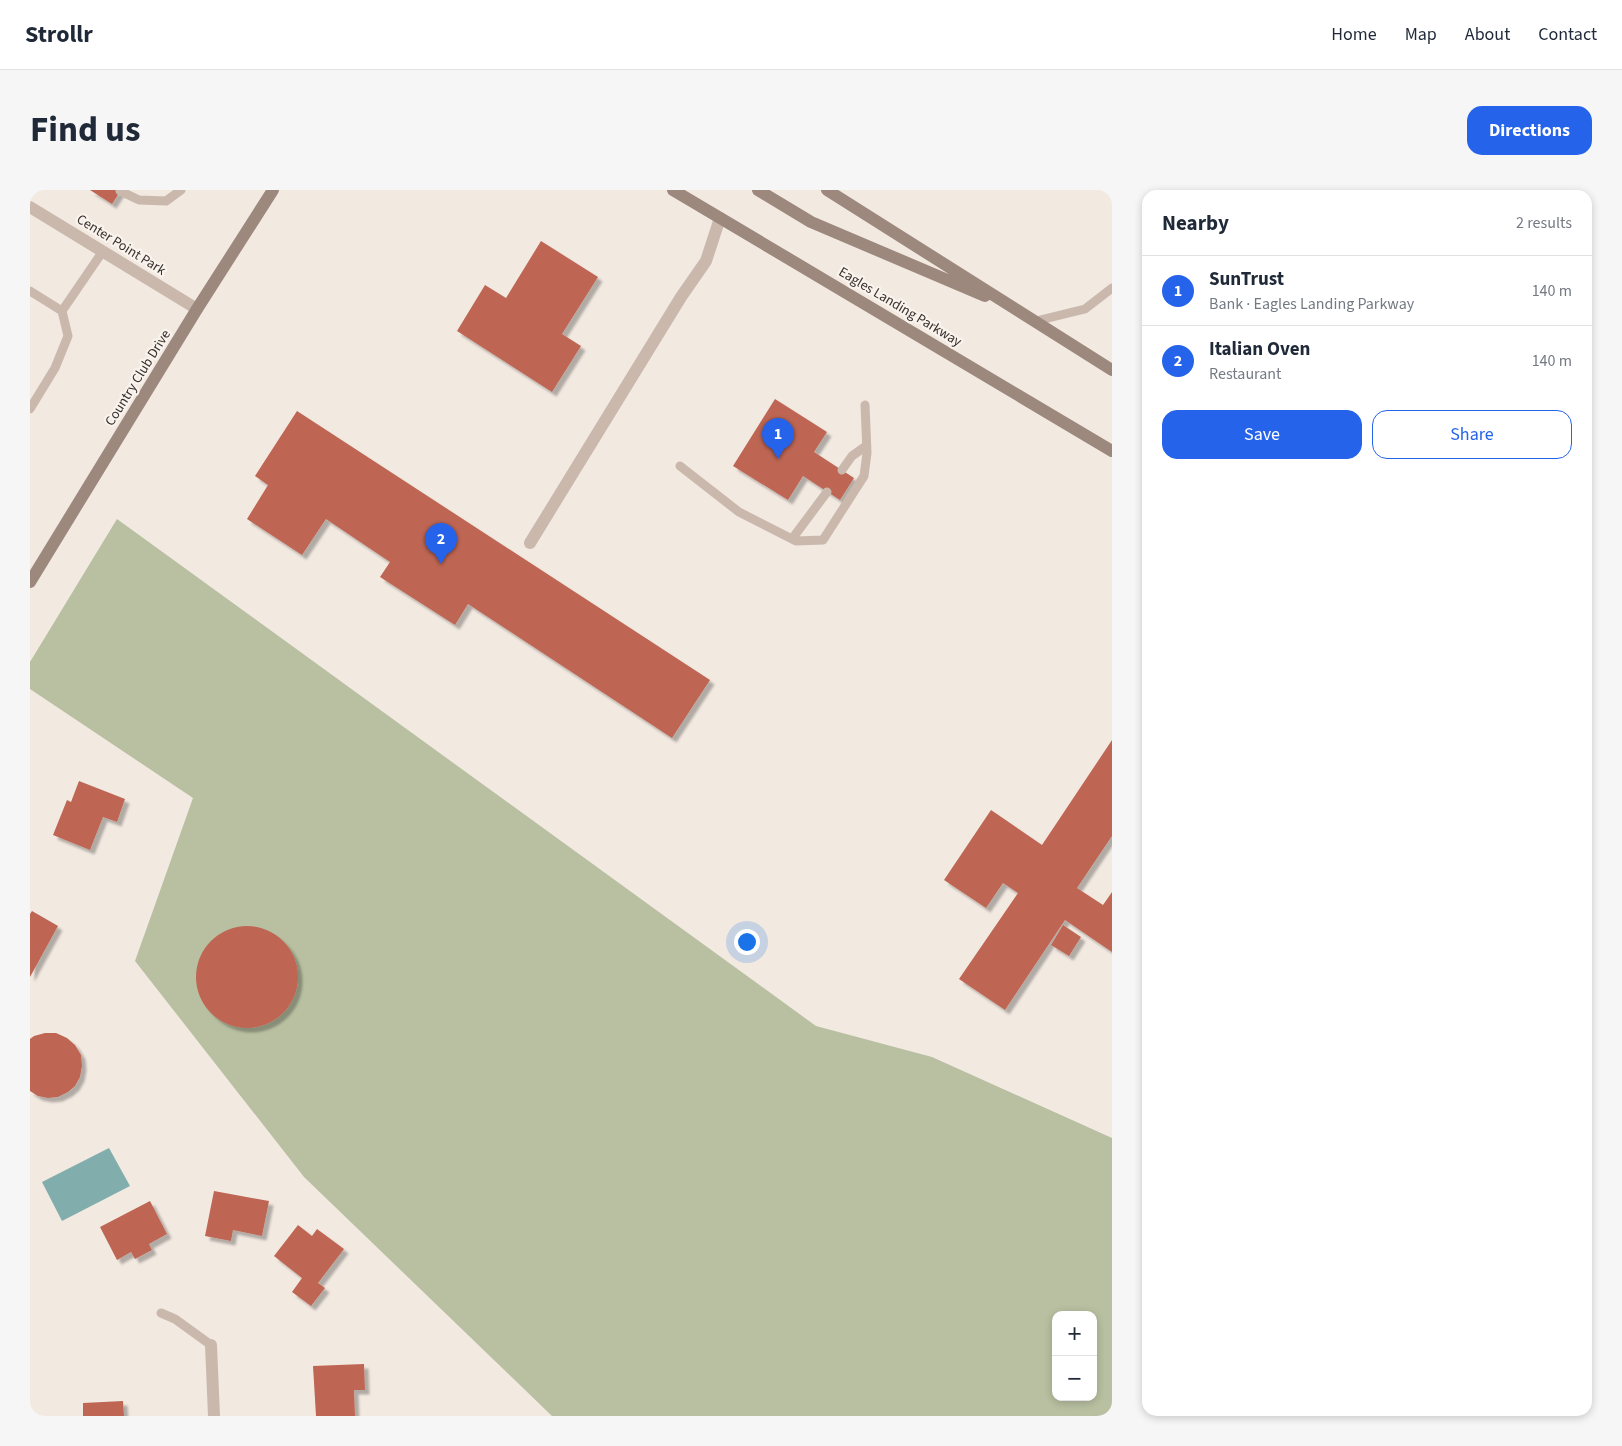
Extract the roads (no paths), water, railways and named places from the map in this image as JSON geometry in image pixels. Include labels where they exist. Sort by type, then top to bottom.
[{"type":"main road","name":"Country Club Drive","points":[[30,582],[273,190]]},
{"type":"main road","name":"Eagles Landing Parkway","points":[[673,190],[1112,451]]},
{"type":"main road","points":[[758,190],[811,222],[1019,311]]},
{"type":"main road","points":[[827,190],[1112,370]]},
{"type":"street","name":"Center Point Park","points":[[30,207],[197,310]]},
{"type":"street","points":[[530,543],[681,296],[706,261],[720,218]]},
{"type":"street","points":[[211,1344],[214,1416]]},
{"type":"lane","points":[[120,191],[139,200],[166,201],[181,190]]},
{"type":"lane","points":[[62,311],[103,252]]},
{"type":"lane","points":[[1036,321],[1085,309],[1112,288]]},
{"type":"lane","points":[[30,291],[62,311],[68,336],[55,368],[34,398],[30,409]]},
{"type":"lane","points":[[680,466],[738,512],[796,541],[823,540],[864,476],[866,446],[865,405]]},
{"type":"lane","points":[[842,470],[852,456],[866,446]]},
{"type":"lane","points":[[792,539],[827,492]]},
{"type":"lane","points":[[161,1313],[175,1319],[211,1344]]},
{"type":"water","points":[[109,1148],[130,1186],[62,1221],[42,1182]]},
{"type":"place","name":"SunTrust","points":[[778,459]]},
{"type":"place","name":"Italian Oven","points":[[441,564]]}]
